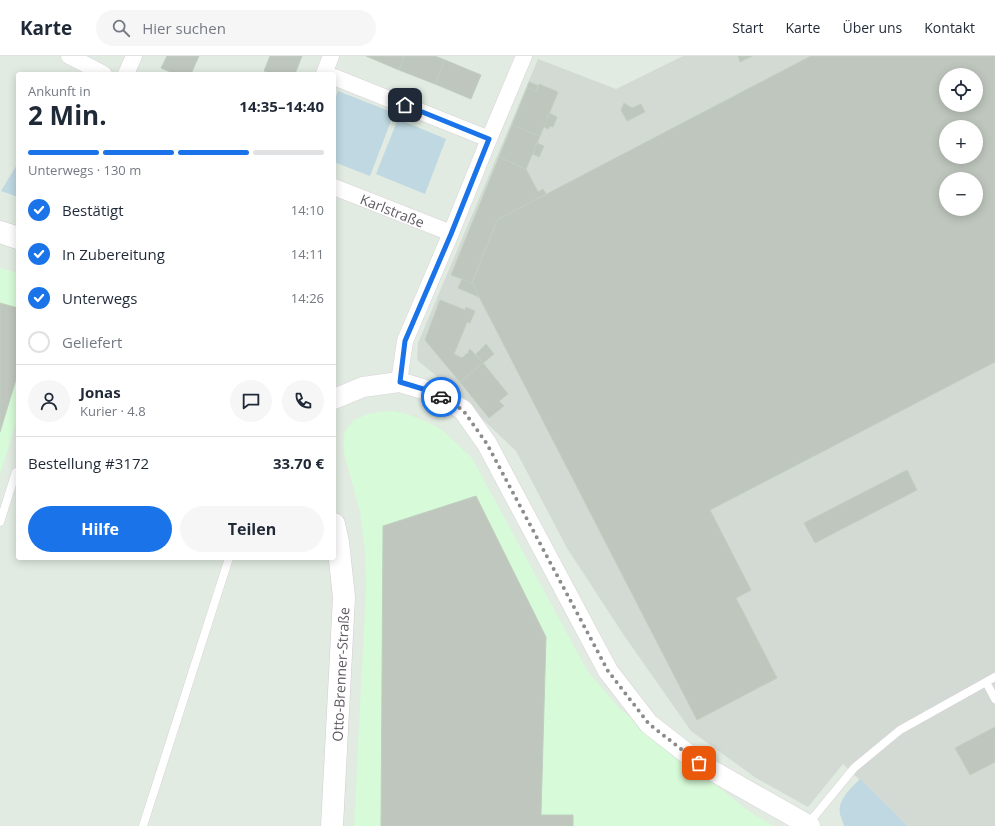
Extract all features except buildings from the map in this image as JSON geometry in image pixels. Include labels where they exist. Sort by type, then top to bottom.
[{"type":"main road","points":[[0,232],[16,237]]},
{"type":"main road","name":"Otto-Brenner-Straße","points":[[332,826],[344,597],[336,533]]},
{"type":"street","points":[[69,56],[100,72]]},
{"type":"street","points":[[127,72],[134,56]]},
{"type":"street","points":[[327,72],[331,56]]},
{"type":"street","points":[[400,382],[405,341],[451,234],[524,56]]},
{"type":"street","points":[[336,78],[489,139]]},
{"type":"street","name":"Karlstraße","points":[[336,188],[451,234]]},
{"type":"street","points":[[336,398],[363,387],[400,382],[433,392],[463,410],[487,444],[608,671],[649,724],[699,763],[809,825]]},
{"type":"lane","points":[[0,522],[16,472]]},
{"type":"lane","points":[[143,826],[228,560]]},
{"type":"lane","points":[[809,825],[854,768],[900,730],[995,677]]},
{"type":"lane","points":[[986,682],[995,699]]},
{"type":"shaded area","points":[[683,56],[995,56],[995,826],[908,826],[843,764],[808,807],[756,778],[691,731],[623,634],[567,548],[516,451],[439,378],[417,360],[418,343],[538,59],[616,89]]},
{"type":"shaded area","points":[[338,91],[394,113],[370,176],[336,163],[336,96]]},
{"type":"shaded area","points":[[398,119],[446,139],[425,194],[376,174]]},
{"type":"shaded area","points":[[16,166],[16,196],[1,191]]},
{"type":"shaded area","points":[[0,268],[16,272],[16,423],[0,475]]},
{"type":"shaded area","points":[[393,411],[407,414],[432,424],[443,431],[472,458],[588,672],[620,709],[750,812],[773,826],[354,826],[366,586],[365,551],[360,512],[344,453],[343,441],[345,431],[354,420],[368,414]]},
{"type":"shaded area","points":[[860,779],[908,826],[844,826],[840,814],[841,804],[846,795]]},
{"type":"way so far","points":[[441,397],[463,410],[487,444],[608,671],[617,684],[649,724],[699,763]]},
{"type":"route","points":[[405,105],[489,139],[451,234],[405,341],[400,382],[433,392],[441,397]]}]
